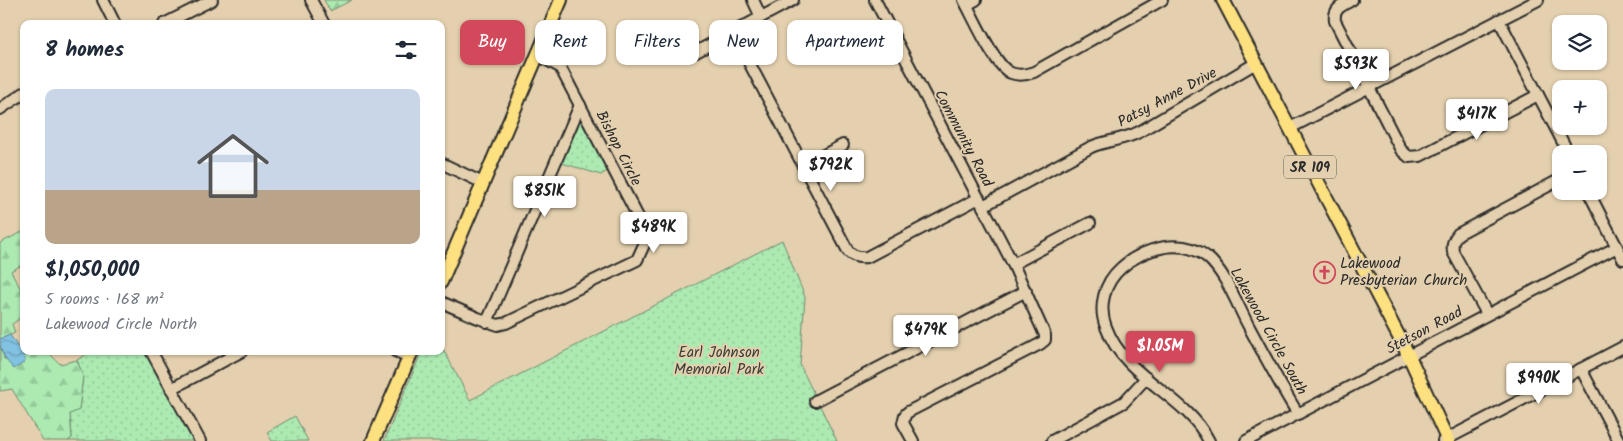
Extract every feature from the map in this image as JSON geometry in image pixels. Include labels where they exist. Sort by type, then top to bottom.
[{"type":"main road","points":[[552,20],[561,0]]},
{"type":"main road","name":"SR 109","points":[[1223,0],[1409,356],[1446,440]]},
{"type":"main road","points":[[445,273],[535,61]]},
{"type":"main road","points":[[373,441],[411,355]]},
{"type":"street","points":[[104,0],[113,20]]},
{"type":"street","points":[[175,20],[212,0]]},
{"type":"street","points":[[311,0],[322,20]]},
{"type":"street","points":[[753,0],[761,17]]},
{"type":"street","points":[[755,20],[793,0]]},
{"type":"street","name":"Community Road","points":[[875,0],[1013,264],[1045,335],[1045,340],[1040,344],[908,412],[903,423],[913,441]]},
{"type":"street","points":[[969,2],[998,63],[1010,73],[1025,75],[1034,72],[1162,0]]},
{"type":"street","points":[[1352,0],[1339,7],[1336,11],[1335,21],[1401,150],[1409,157],[1420,156],[1538,95]]},
{"type":"street","points":[[1290,128],[1537,0]]},
{"type":"street","points":[[1499,20],[1564,145]]},
{"type":"street","name":"Patsy Anne Drive","points":[[750,65],[848,251],[860,258],[866,257],[981,202],[1091,147],[1127,138],[1256,63]]},
{"type":"street","name":"Bishop Circle","points":[[445,304],[498,325],[506,323],[637,260],[648,236],[560,68],[555,65]]},
{"type":"street","points":[[0,109],[20,96]]},
{"type":"street","points":[[487,322],[580,105]]},
{"type":"street","points":[[803,166],[843,145]]},
{"type":"street","points":[[445,165],[483,183]]},
{"type":"street","points":[[1487,314],[1453,252],[1452,244],[1454,238],[1458,234],[1552,184]]},
{"type":"street","points":[[1593,200],[1623,258]]},
{"type":"street","points":[[1013,264],[1090,223]]},
{"type":"street","name":"Lakewood Circle South","points":[[1146,378],[1127,362],[1113,343],[1106,326],[1103,302],[1109,283],[1128,263],[1161,247],[1188,248],[1199,252],[1215,265],[1272,371],[1298,414]]},
{"type":"street","name":"Stetson Road","points":[[1246,441],[1617,247]]},
{"type":"street","points":[[815,401],[1026,291]]},
{"type":"street","points":[[1446,440],[1623,347]]},
{"type":"street","points":[[152,355],[200,441]]},
{"type":"street","points":[[171,389],[235,355]]},
{"type":"street","points":[[1581,369],[1619,441]]},
{"type":"street","points":[[1052,441],[1124,402],[1146,378],[1182,407],[1200,427],[1209,441]]},
{"type":"green space","points":[[324,0],[352,0],[330,11]]},
{"type":"green space","points":[[580,116],[609,170],[601,175],[562,163]]},
{"type":"green space","points":[[20,233],[20,266],[11,271],[20,288],[20,319],[12,324],[15,333],[0,339],[0,243]]},
{"type":"green space","name":"Earl Johnson Memorial Park","points":[[782,240],[805,297],[800,365],[837,441],[384,441],[420,355],[445,355],[445,353],[470,400]]},
{"type":"green space","points":[[0,346],[5,360],[24,362],[25,355],[51,355],[60,364],[77,360],[83,376],[79,410],[70,414],[72,438],[68,441],[43,441],[12,389],[0,391]]},
{"type":"green space","points":[[85,355],[149,355],[197,441],[68,441],[72,438],[70,413],[79,410],[83,376],[77,360]]},
{"type":"green space","points":[[295,416],[308,441],[272,441],[267,432]]},
{"type":"water","points":[[10,335],[20,350],[20,355],[23,355],[25,358],[25,362],[14,369],[4,356],[0,339]]},
{"type":"place","name":"Lakewood Presbyterian Church","points":[[1324,272]]}]
